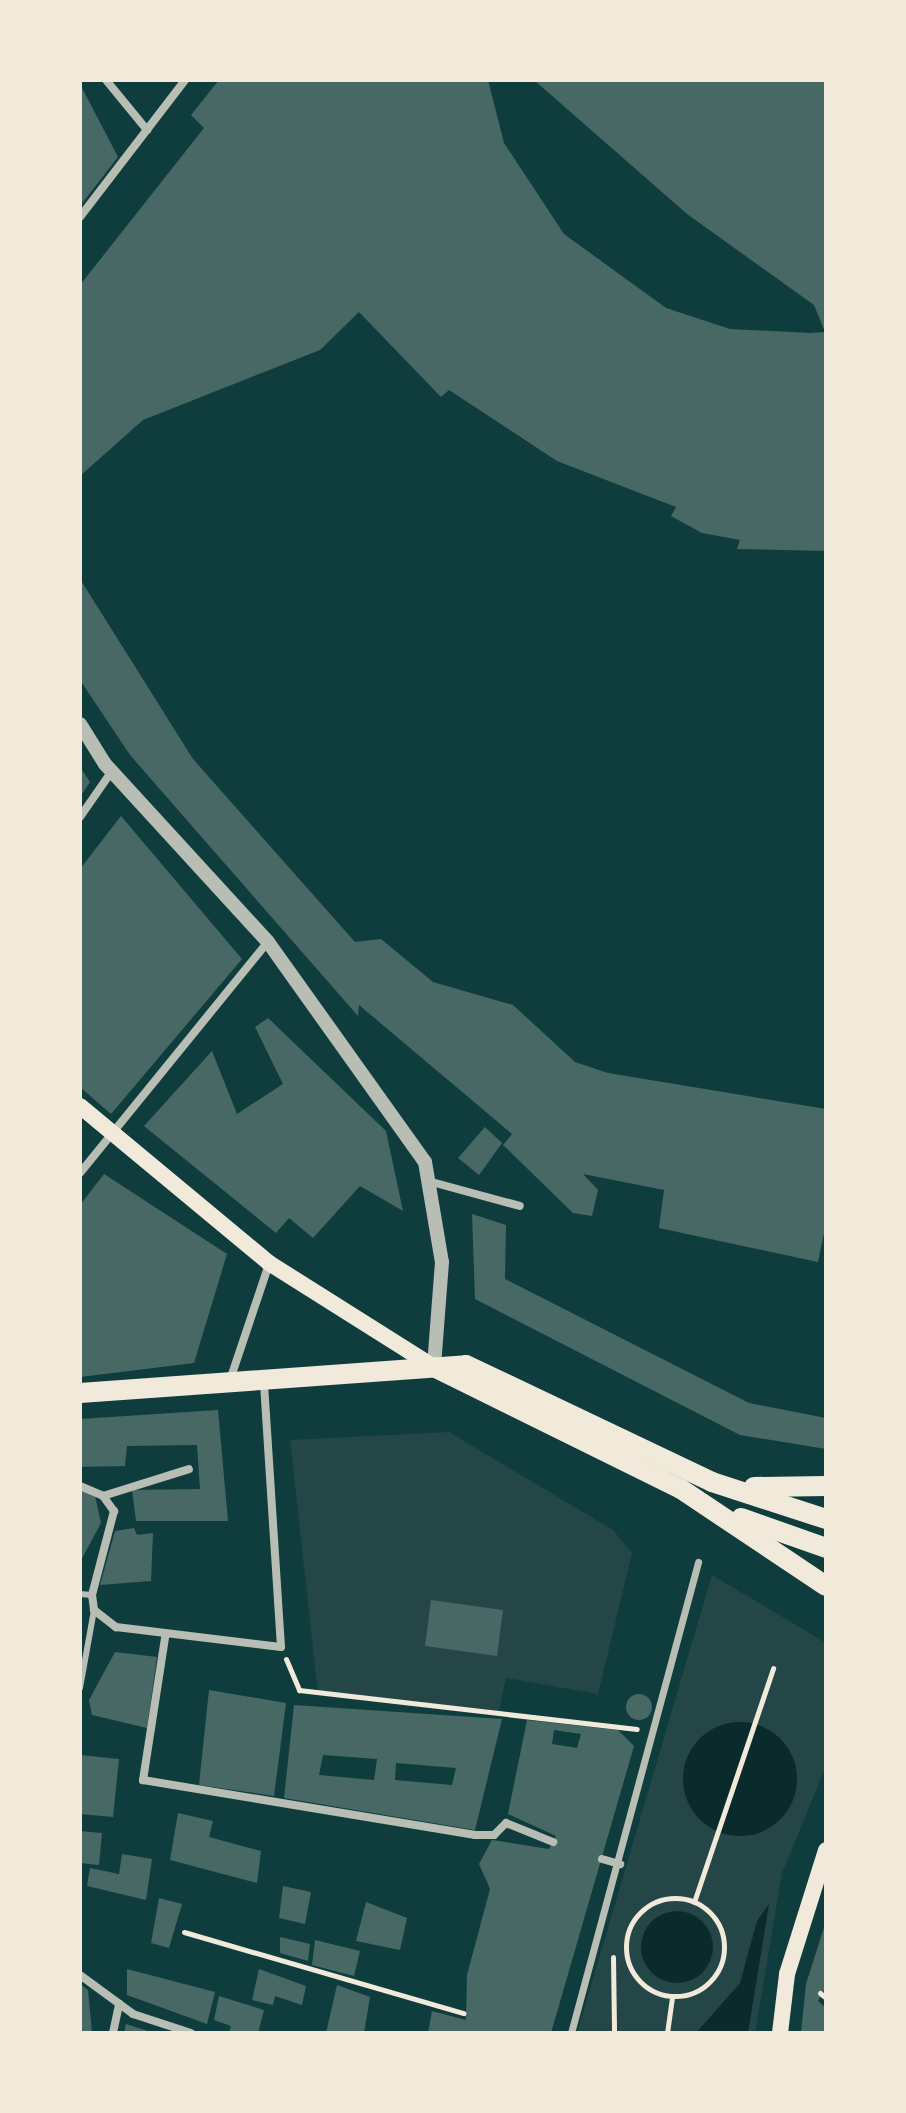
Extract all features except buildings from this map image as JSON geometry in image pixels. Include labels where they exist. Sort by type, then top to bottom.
[{"type":"main road","points":[[80,1106],[269,1263],[434,1367],[703,1504],[826,1586]]},
{"type":"main road","points":[[80,1393],[466,1365],[712,1482],[826,1519]]},
{"type":"main road","points":[[712,1482],[826,1486]]},
{"type":"main road","points":[[703,1504],[826,1548]]},
{"type":"main road","points":[[780,2033],[787,1974],[826,1850]]},
{"type":"street","points":[[106,80],[147,130]]},
{"type":"street","points":[[80,217],[185,80]]},
{"type":"street","points":[[80,724],[112,771],[268,942],[425,1162],[442,1262],[434,1367]]},
{"type":"street","points":[[80,817],[112,771]]},
{"type":"street","points":[[80,1173],[268,942]]},
{"type":"street","points":[[428,1181],[520,1206]]},
{"type":"street","points":[[230,1381],[269,1263]]},
{"type":"street","points":[[103,1496],[113,1522],[92,1595],[94,1610],[116,1627],[165,1638],[281,1647],[263,1378]]},
{"type":"street","points":[[80,1486],[103,1496],[189,1469]]},
{"type":"street","points":[[571,2033],[657,1731],[698,1562]]},
{"type":"street","points":[[165,1638],[143,1780],[475,1835],[494,1835],[506,1823],[553,1842]]},
{"type":"street","points":[[602,1859],[620,1864]]},
{"type":"street","points":[[80,1975],[119,2004],[191,2033]]},
{"type":"street","points":[[113,2033],[119,2004]]},
{"type":"lane","points":[[80,1594],[92,1595]]},
{"type":"lane","points":[[80,1688],[94,1610]]},
{"type":"path","points":[[281,1647],[299,1690],[657,1731]]},
{"type":"path","points":[[694,1902],[773,1668]]},
{"type":"path","points":[[668,1898],[694,1902],[715,1919],[723,1959],[699,1990],[672,1996],[637,1979],[626,1942],[644,1908],[668,1898]]},
{"type":"path","points":[[184,1932],[463,2013]]},
{"type":"path","points":[[613,1957],[614,2033]]},
{"type":"path","points":[[667,2033],[672,1996]]},
{"type":"shaded area","points":[[449,1432],[613,1530],[632,1553],[598,1694],[506,1678],[499,1711],[318,1694],[290,1440]]},
{"type":"shaded area","points":[[712,1575],[826,1643],[826,1766],[782,1873],[755,2033],[577,2033]]},
{"type":"shaded area","points":[[740,1722],[762,1727],[780,1739],[792,1757],[797,1779],[792,1801],[780,1819],[762,1831],[740,1836],[718,1831],[700,1819],[688,1801],[683,1779],[688,1757],[700,1739],[718,1727]]},
{"type":"shaded area","points":[[769,1904],[748,2033],[696,2033],[740,1983],[757,1921]]},
{"type":"shaded area","points":[[677,1911],[697,1917],[707,1927],[713,1947],[707,1967],[697,1977],[677,1983],[657,1977],[647,1967],[641,1947],[647,1927],[657,1917]]}]
